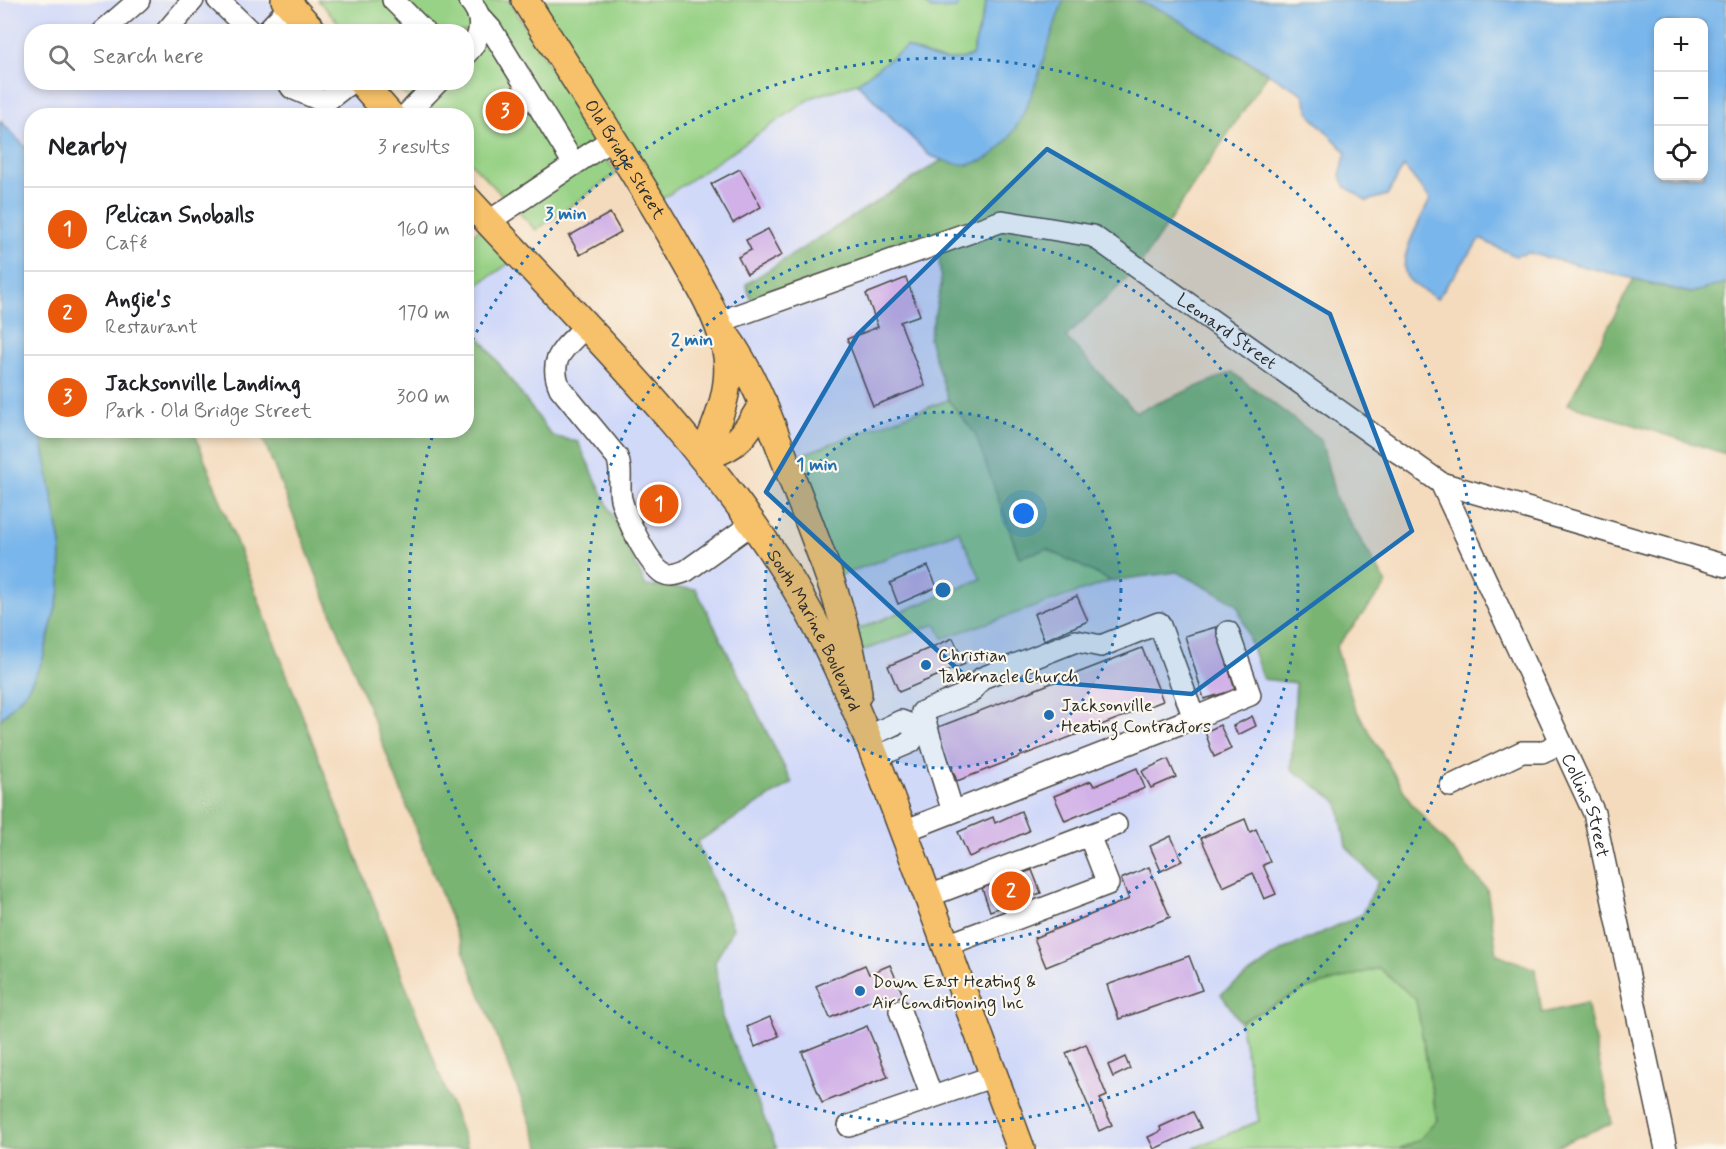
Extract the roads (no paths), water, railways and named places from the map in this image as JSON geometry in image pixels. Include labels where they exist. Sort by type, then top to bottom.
[{"type":"main road","name":"Old Bridge Street","points":[[525,0],[685,260],[726,348],[726,374],[721,413],[703,456]]},
{"type":"main road","points":[[287,3],[307,24]]},
{"type":"main road","points":[[368,90],[384,108]]},
{"type":"main road","name":"South Marine Boulevard","points":[[474,207],[703,456],[753,523],[827,644],[868,739],[929,896],[1021,1149]]},
{"type":"main road","name":"Old Bridge Street","points":[[716,323],[744,360],[764,403],[831,579],[853,654],[868,739]]},
{"type":"main road","points":[[703,456],[725,451],[745,435],[764,403]]},
{"type":"street","points":[[111,24],[139,0]]},
{"type":"street","points":[[173,24],[193,0]]},
{"type":"street","points":[[218,0],[243,24]]},
{"type":"street","points":[[393,0],[417,24]]},
{"type":"street","points":[[272,24],[287,3]]},
{"type":"street","points":[[474,8],[491,29],[574,164]]},
{"type":"street","points":[[474,8],[480,30],[474,46]]},
{"type":"street","points":[[297,90],[325,102],[341,90]]},
{"type":"street","points":[[413,108],[430,90]]},
{"type":"street","points":[[488,222],[612,139]]},
{"type":"street","name":"Leonard Street","points":[[716,323],[1002,221],[1093,236],[1441,483],[1726,566]]},
{"type":"street","points":[[585,327],[556,358],[554,375],[560,388],[617,457],[620,463],[620,497],[627,515],[648,554],[662,572],[673,576],[686,571],[753,523]]},
{"type":"street","name":"Collins Street","points":[[1441,483],[1594,813],[1666,1149]]},
{"type":"street","points":[[953,812],[922,726],[922,712],[971,692],[982,678],[1076,640],[1101,646],[1159,623],[1194,718]]},
{"type":"street","points":[[904,831],[1250,695],[1228,632]]},
{"type":"street","points":[[868,739],[901,722],[922,726]]},
{"type":"street","points":[[1452,786],[1522,752],[1542,752],[1561,743]]},
{"type":"street","points":[[929,896],[1116,825]]},
{"type":"street","points":[[947,945],[1108,884],[1089,835]]},
{"type":"street","points":[[900,1011],[932,1097]]},
{"type":"street","points":[[849,1126],[994,1076]]},
{"type":"water","points":[[922,0],[961,0],[956,8],[931,9]]},
{"type":"water","points":[[987,0],[1064,0],[1031,96],[1019,121],[1005,142],[989,157],[969,164],[944,161],[929,155],[857,83],[906,47],[931,57],[947,60],[972,55]]},
{"type":"water","points":[[1135,0],[1726,0],[1726,283],[1691,293],[1529,253],[1515,256],[1480,239],[1437,299],[1413,283],[1407,277],[1405,269],[1407,249],[1430,199],[1404,166],[1387,195],[1367,201],[1346,187],[1340,176],[1346,152],[1311,116],[1303,94],[1165,12]]},
{"type":"water","points":[[0,121],[24,146],[24,438],[41,438],[61,544],[60,591],[42,662],[27,690],[0,720]]},
{"type":"place","name":"Jacksonville Landing","points":[[505,111]]},
{"type":"place","name":"Pelican Snoballs","points":[[659,504]]},
{"type":"place","name":"Christian Tabernacle Church","points":[[926,665]]},
{"type":"place","name":"Jacksonville Heating Contractors","points":[[1049,715]]},
{"type":"place","name":"Angie's","points":[[1011,891]]},
{"type":"place","name":"Down East Heating & Air Conditioning Inc","points":[[860,991]]}]
